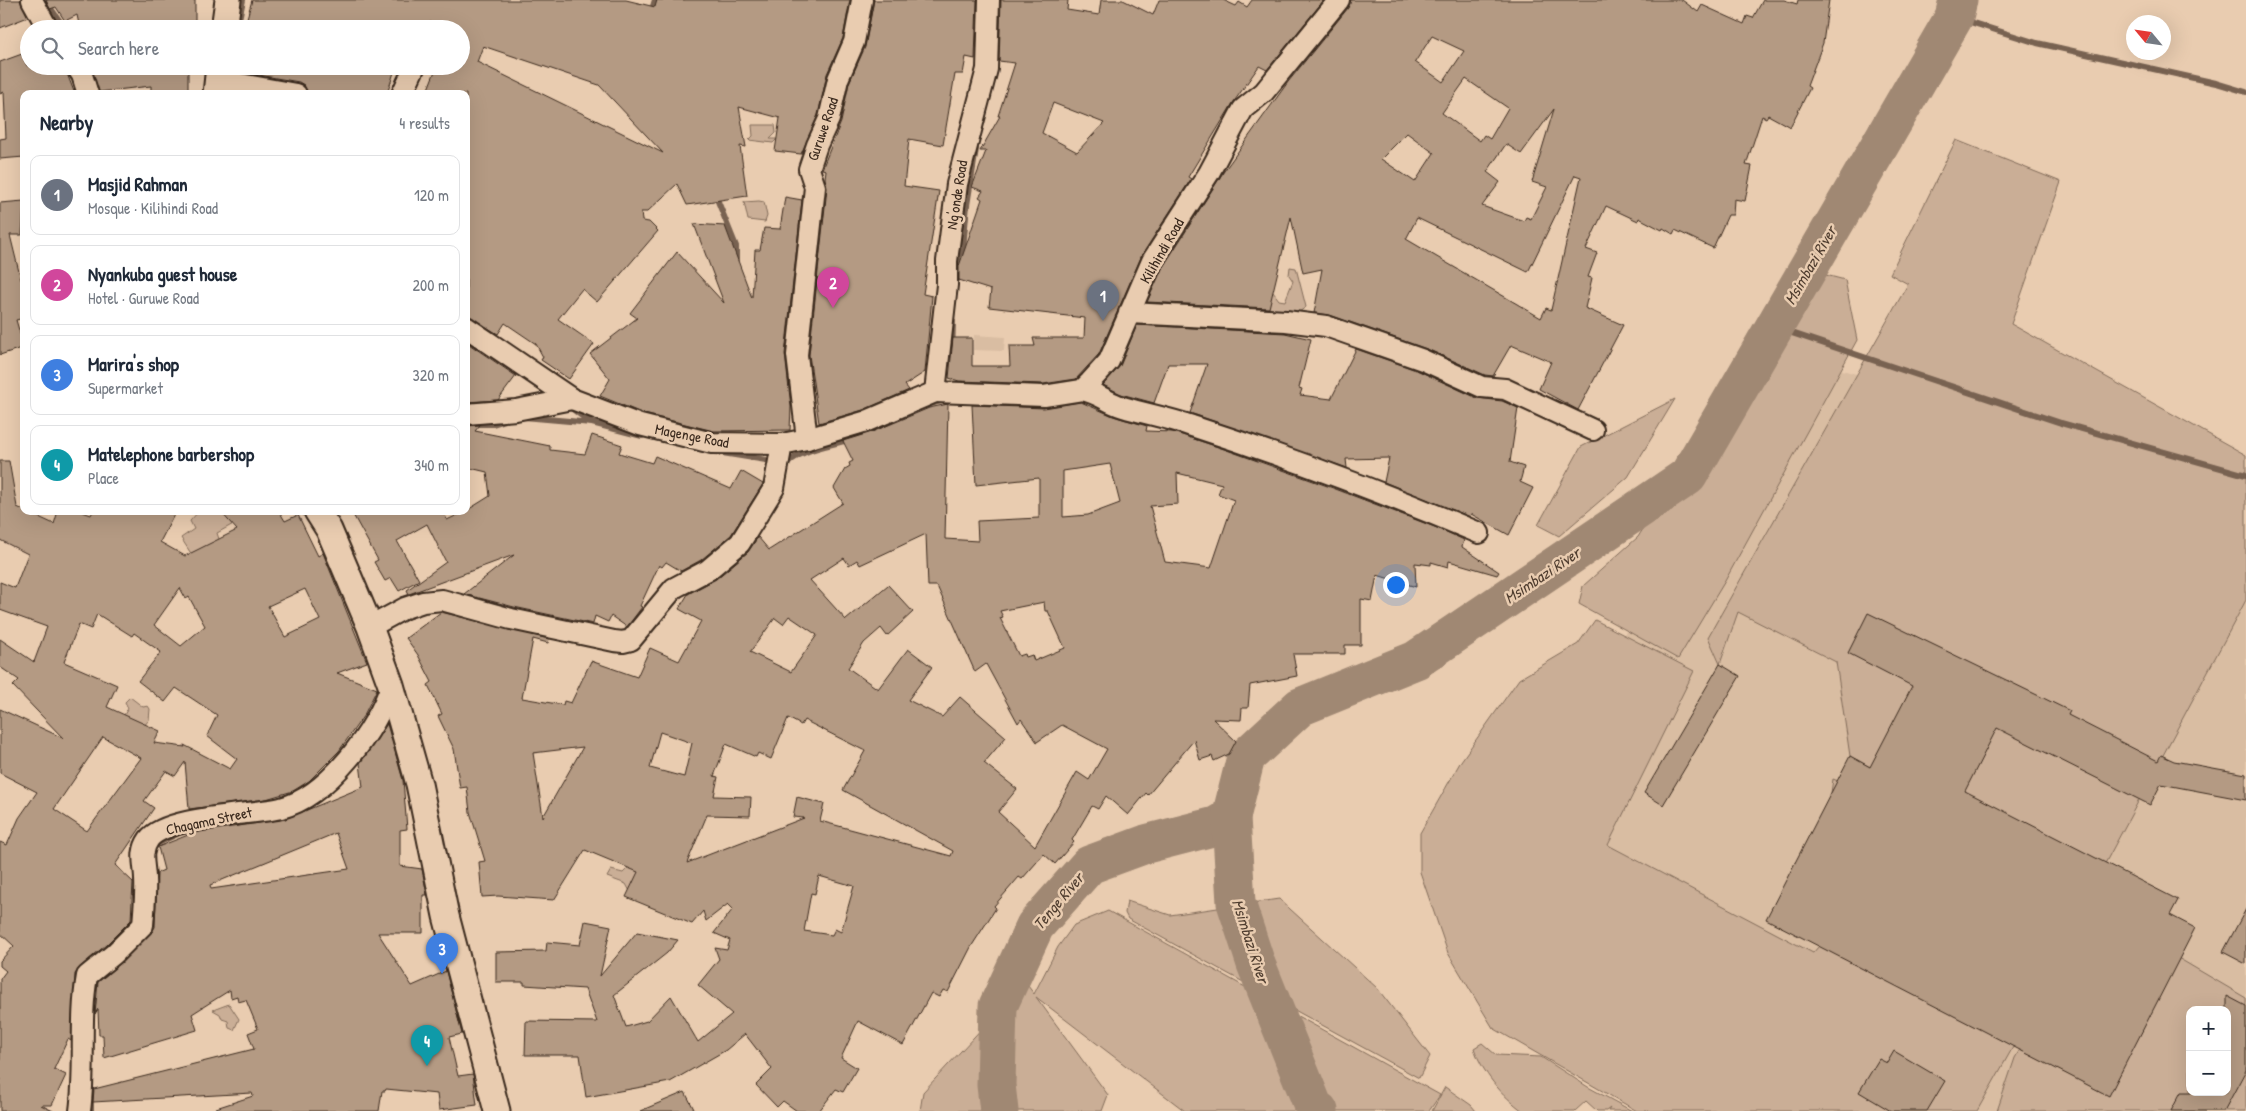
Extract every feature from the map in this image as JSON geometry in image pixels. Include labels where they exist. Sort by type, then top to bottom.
[{"type":"street","points":[[32,0],[43,20]]},
{"type":"street","points":[[225,20],[228,0]]},
{"type":"street","name":"Guruwe Road","points":[[807,439],[797,355],[815,187],[809,169],[816,145],[829,119],[838,79],[854,42],[862,0]]},
{"type":"street","name":"Ng'onde Road","points":[[935,392],[947,285],[947,260],[957,184],[987,70],[989,0]]},
{"type":"street","name":"Kilihindi Road","points":[[1082,390],[1109,360],[1152,261],[1209,173],[1243,109],[1264,92],[1339,0]]},
{"type":"street","points":[[82,75],[87,90]]},
{"type":"street","points":[[404,90],[411,75]]},
{"type":"street","points":[[217,80],[273,90]]},
{"type":"street","points":[[1129,313],[1286,321],[1326,326],[1423,360],[1482,387],[1505,389],[1593,430]]},
{"type":"street","name":"Magenge Road","points":[[470,330],[572,400],[640,425],[712,443],[782,444],[807,439],[867,422],[935,392]]},
{"type":"street","points":[[935,392],[1044,396],[1082,390],[1098,393],[1110,402],[1122,407],[1192,426],[1416,506],[1480,533]]},
{"type":"street","points":[[470,414],[516,410],[572,400]]},
{"type":"street","points":[[370,627],[405,608],[423,602],[442,600],[511,619],[614,641],[623,642],[630,640],[674,588],[708,570],[740,543],[774,488],[782,444]]},
{"type":"street","points":[[319,515],[328,530],[370,627],[391,685],[419,784],[446,916],[497,1111]]},
{"type":"street","name":"Chagama Street","points":[[80,1111],[83,1077],[82,1004],[87,976],[114,954],[143,925],[146,879],[142,858],[149,838],[159,831],[180,824],[231,814],[280,808],[304,800],[322,787],[353,752],[368,730],[391,685]]},
{"type":"shaded area","points":[[752,125],[775,125],[776,133],[770,139],[777,139],[773,143],[749,140],[753,136]]},
{"type":"shaded area","points":[[1956,140],[2061,182],[2011,324],[2246,455],[2246,600],[2092,888],[1850,756],[1836,662],[1738,612],[1720,664],[1708,637],[1908,284],[1890,274]]},
{"type":"shaded area","points":[[744,202],[764,202],[767,216],[765,222],[748,220]]},
{"type":"shaded area","points":[[1290,267],[1296,268],[1306,307],[1292,317],[1258,312],[1257,303],[1270,288],[1279,300],[1285,301],[1293,281],[1289,275]]},
{"type":"shaded area","points":[[1814,272],[1845,280],[1857,340],[1725,581],[1678,659],[1579,604],[1583,586],[1638,537],[1701,436],[1759,361]]},
{"type":"shaded area","points":[[974,335],[1005,337],[1004,351],[973,350]]},
{"type":"shaded area","points":[[1822,364],[2246,488],[2246,1111],[1895,1111],[1499,945],[1544,721],[1647,609]]},
{"type":"shaded area","points":[[1675,399],[1628,477],[1559,536],[1538,525],[1581,447]]},
{"type":"shaded area","points":[[195,515],[228,515],[237,522],[217,533],[220,542],[192,555],[181,538],[194,529],[190,521]]},
{"type":"shaded area","points":[[1595,620],[1694,671],[1608,845],[1813,953],[1830,933],[1818,885],[1833,779],[1904,807],[2057,969],[1977,1111],[1637,1111],[1493,1028],[1448,953],[1420,872],[1420,833],[1461,761],[1519,679],[1578,644]]},
{"type":"shaded area","points":[[130,697],[143,707],[148,706],[150,709],[149,720],[141,729],[123,717],[128,708],[125,702]]},
{"type":"shaded area","points":[[649,863],[632,895],[626,884],[607,877],[611,870],[623,873],[631,865]]},
{"type":"shaded area","points":[[1279,899],[1377,988],[1430,1056],[1419,1078],[1128,919],[1125,913],[1127,901],[1170,915]]},
{"type":"shaded area","points":[[1108,911],[1440,1095],[1429,1111],[1185,1111],[1036,997],[1108,1095],[1102,1111],[920,1111],[923,1092],[1025,982],[1034,994],[1058,947],[1074,925]]},
{"type":"shaded area","points":[[2100,912],[2246,998],[2246,1111],[1997,1111],[2015,1058]]},
{"type":"shaded area","points":[[229,1004],[239,1019],[234,1030],[229,1028],[228,1021],[222,1019],[220,1014],[213,1010]]},
{"type":"shaded area","points":[[1482,1043],[1496,1055],[1541,1057],[1588,1087],[1632,1111],[1608,1111],[1610,1108],[1606,1111],[1597,1111],[1586,1101],[1575,1111],[1523,1111],[1500,1091],[1487,1075],[1474,1048]]},
{"type":"shaded area","points":[[1445,1087],[1471,1105],[1476,1111],[1432,1111]]},
{"type":"building","points":[[0,0],[20,0],[28,17],[0,28]]},
{"type":"building","points":[[46,0],[195,0],[195,20],[78,20],[77,15],[64,20],[56,7],[50,9]]},
{"type":"building","points":[[252,0],[626,0],[655,7],[657,0],[850,0],[843,38],[827,74],[818,115],[801,154],[775,151],[780,118],[739,107],[746,147],[740,146],[747,196],[687,205],[677,184],[647,212],[641,212],[642,221],[649,222],[658,231],[597,302],[582,289],[558,319],[594,344],[569,379],[541,360],[543,357],[536,344],[505,323],[498,334],[470,317],[470,90],[428,90],[433,75],[470,75],[470,20],[246,20]],"holes":[[[483,46],[599,85],[663,153],[477,62]]]},
{"type":"building","points":[[874,0],[977,0],[975,59],[966,57],[963,74],[955,74],[943,145],[909,139],[904,186],[939,191],[923,294],[932,296],[925,372],[905,385],[909,390],[863,410],[819,423],[809,355],[827,188],[826,170],[822,169],[841,122],[849,83],[865,47]]},
{"type":"building","points":[[1001,0],[1068,0],[1067,10],[1099,15],[1101,0],[1123,0],[1153,15],[1159,0],[1223,0],[1236,6],[1239,2],[1247,7],[1252,0],[1324,0],[1267,70],[1259,66],[1233,103],[1188,177],[1191,179],[1142,255],[1099,354],[1076,379],[1043,384],[959,381],[949,378],[953,338],[972,338],[972,366],[1010,366],[1009,346],[1035,346],[1033,338],[1084,338],[1085,318],[989,307],[991,290],[959,280],[959,266],[982,199],[979,197],[983,191],[972,187],[986,151],[980,151],[1000,116],[998,116],[1015,63],[999,61]],"holes":[[[1053,103],[1104,123],[1077,152],[1042,133]]]},
{"type":"building","points":[[1351,0],[1682,0],[1698,12],[1702,5],[1744,24],[1747,16],[1753,18],[1763,0],[1784,0],[1797,4],[1798,0],[1829,0],[1823,43],[1807,86],[1810,88],[1790,127],[1768,115],[1766,118],[1762,116],[1746,165],[1752,166],[1745,201],[1734,199],[1733,215],[1728,215],[1713,248],[1675,230],[1673,234],[1663,228],[1662,230],[1639,218],[1638,221],[1606,206],[1586,249],[1597,253],[1588,277],[1592,278],[1585,308],[1623,325],[1578,410],[1539,389],[1551,362],[1511,345],[1493,376],[1485,375],[1427,349],[1330,315],[1314,313],[1322,269],[1303,273],[1291,217],[1269,308],[1147,302],[1163,267],[1224,171],[1288,82],[1348,8]],"holes":[[[1432,36],[1464,51],[1443,82],[1415,62]],[[1466,79],[1508,108],[1490,139],[1484,135],[1480,141],[1442,113]],[[1554,109],[1532,182],[1547,187],[1531,219],[1526,217],[1524,221],[1482,206],[1500,182],[1487,172],[1506,144],[1521,154]],[[1407,133],[1434,153],[1415,182],[1381,159]],[[1575,175],[1581,177],[1551,310],[1546,308],[1541,318],[1406,239],[1417,218],[1528,272]]]},
{"type":"building","points":[[20,55],[20,75],[68,75],[73,90],[20,90],[20,157],[0,159],[0,139],[6,138],[4,92],[0,94],[0,62]]},
{"type":"building","points":[[93,75],[188,75],[188,90],[151,90],[151,86],[98,90]]},
{"type":"building","points":[[259,75],[393,75],[388,90],[306,90],[304,85],[299,82]]},
{"type":"building","points":[[785,197],[802,200],[785,354],[791,407],[790,430],[714,431],[644,414],[600,396],[610,379],[590,354],[637,318],[630,313],[677,252],[724,303],[694,224],[725,226],[752,298],[755,250],[760,250],[764,228],[780,229]]},
{"type":"building","points":[[20,201],[20,235],[10,235],[20,276],[20,319],[16,320],[20,334],[20,348],[0,355],[0,203]]},
{"type":"building","points":[[1137,325],[1285,333],[1311,339],[1299,388],[1302,389],[1300,395],[1331,399],[1356,349],[1419,371],[1477,398],[1502,401],[1518,408],[1510,462],[1524,467],[1520,482],[1533,488],[1509,535],[1471,514],[1470,517],[1384,482],[1389,458],[1346,459],[1347,468],[1190,413],[1207,364],[1168,364],[1154,403],[1121,394],[1103,385],[1120,366]]},
{"type":"building","points":[[470,345],[516,376],[498,400],[470,402]]},
{"type":"building","points":[[1081,402],[1113,416],[1147,426],[1146,431],[1173,432],[1333,488],[1464,540],[1462,547],[1499,572],[1497,575],[1449,561],[1448,567],[1431,562],[1431,565],[1415,563],[1416,587],[1377,575],[1372,601],[1361,599],[1361,645],[1345,645],[1345,654],[1293,654],[1297,676],[1250,685],[1248,708],[1242,708],[1241,720],[1213,719],[1236,741],[1229,754],[1214,761],[1212,756],[1200,760],[1194,740],[1148,795],[1146,793],[1128,815],[1106,796],[1098,809],[1092,806],[1072,840],[1074,842],[1055,864],[1044,854],[1022,879],[1019,877],[994,906],[996,908],[971,947],[948,992],[943,990],[939,997],[931,993],[903,1045],[858,1021],[841,1058],[857,1068],[843,1092],[836,1089],[819,1111],[797,1111],[783,1101],[777,1107],[756,1085],[772,1069],[745,1034],[726,1050],[670,1082],[586,1097],[580,1055],[525,1055],[526,1021],[597,1022],[585,989],[524,985],[524,982],[496,982],[496,952],[546,951],[547,942],[580,945],[585,921],[611,926],[600,976],[637,932],[678,940],[667,953],[614,995],[626,1027],[647,1021],[671,996],[698,1042],[732,1014],[698,985],[719,959],[715,948],[727,950],[730,940],[714,933],[733,909],[728,904],[706,921],[703,911],[692,924],[626,897],[638,872],[585,850],[554,900],[498,896],[482,897],[479,862],[485,861],[470,812],[467,787],[460,788],[454,749],[438,716],[442,714],[428,685],[432,682],[418,655],[406,638],[441,612],[549,639],[548,643],[533,639],[522,698],[563,705],[564,701],[571,703],[591,661],[637,677],[650,648],[679,661],[701,621],[679,609],[688,594],[716,579],[748,552],[758,537],[769,550],[843,503],[834,488],[845,469],[850,466],[849,463],[853,461],[843,441],[872,432],[929,408],[948,404],[945,539],[978,541],[977,521],[1039,518],[1039,478],[976,485],[972,405],[1044,408]],"holes":[[[1110,464],[1120,503],[1088,515],[1063,517],[1063,471]],[[1177,473],[1222,484],[1218,494],[1234,500],[1211,568],[1165,562],[1150,506],[1178,504]],[[926,534],[928,586],[937,586],[975,672],[986,664],[1018,723],[1021,719],[1037,742],[1062,725],[1107,749],[1089,780],[1077,772],[1035,846],[998,812],[1017,789],[984,763],[1006,737],[960,697],[942,717],[908,700],[932,667],[908,649],[878,689],[848,668],[864,643],[881,628],[887,636],[913,612],[888,585],[846,620],[810,580],[844,558],[849,565],[857,560],[860,565]],[[1044,602],[1045,611],[1048,611],[1065,648],[1034,661],[1032,655],[1026,657],[1025,654],[1019,656],[1000,618],[1003,617],[1000,611]],[[789,616],[817,635],[791,672],[750,652],[775,618],[783,624]],[[788,718],[801,725],[804,720],[865,751],[843,790],[953,851],[951,856],[820,821],[824,804],[797,797],[793,817],[804,818],[687,863],[707,815],[750,816],[751,797],[714,796],[718,777],[714,776],[726,744],[756,757],[758,753],[771,759]],[[660,732],[692,743],[684,777],[650,768]],[[583,747],[543,817],[533,753]],[[819,876],[854,886],[841,932],[835,929],[832,935],[804,931],[811,893],[815,894]]]},
{"type":"building","points":[[480,425],[475,431],[550,446],[550,450],[585,454],[592,435],[622,445],[619,453],[652,463],[655,456],[731,489],[741,471],[763,484],[731,535],[701,560],[681,571],[666,562],[662,567],[659,565],[640,606],[642,607],[627,627],[611,616],[608,622],[595,616],[593,624],[464,594],[514,555],[409,594],[407,590],[446,562],[427,524],[397,541],[419,580],[399,591],[391,578],[385,581],[374,562],[378,560],[353,515],[445,515],[447,520],[458,515],[470,515],[470,508],[490,496],[487,472],[470,468],[470,426]]},
{"type":"building","points":[[0,461],[9,461],[20,515],[34,515],[54,524],[57,515],[174,515],[160,542],[185,556],[237,530],[224,515],[281,515],[285,521],[298,515],[318,556],[323,553],[367,662],[337,673],[377,689],[364,715],[339,751],[309,781],[293,791],[266,799],[189,809],[185,762],[175,776],[166,771],[144,801],[154,808],[115,865],[133,882],[131,920],[80,967],[75,974],[71,1041],[68,1039],[54,1069],[66,1075],[52,1105],[41,1105],[53,1111],[0,1111],[0,979],[6,971],[0,966],[0,961],[14,946],[0,933],[0,842],[7,845],[19,818],[37,792],[0,773],[0,709],[63,738],[13,686],[19,680],[0,667],[0,639],[34,662],[47,627],[0,610],[0,582],[15,588],[28,554],[0,540]],"holes":[[[180,588],[186,599],[189,597],[205,626],[181,646],[154,625]],[[305,589],[320,620],[285,637],[268,606]],[[97,614],[132,636],[134,633],[161,652],[138,681],[165,702],[176,688],[217,715],[207,736],[237,759],[230,769],[184,745],[185,747],[154,743],[160,731],[107,707],[117,685],[64,662],[79,624],[91,629]],[[103,737],[141,758],[87,831],[54,809]]]},
{"type":"building","points":[[1868,613],[2070,711],[2068,715],[2158,761],[2161,755],[2174,761],[2246,774],[2246,800],[2161,784],[2150,805],[1997,728],[1965,791],[2178,900],[2170,915],[2195,928],[2109,1096],[1766,919],[1850,756],[1870,767],[1912,686],[1848,653]]},
{"type":"building","points":[[1720,664],[1740,676],[1663,805],[1644,793]]},
{"type":"building","points":[[387,724],[403,780],[407,829],[400,830],[400,866],[422,869],[427,895],[423,895],[423,933],[378,933],[412,986],[446,971],[462,1034],[449,1037],[458,1076],[473,1074],[477,1105],[439,1110],[437,1094],[386,1089],[382,1091],[379,1111],[217,1111],[216,1108],[253,1096],[252,1093],[93,1102],[94,1089],[254,1049],[248,1033],[258,1029],[246,1000],[238,1002],[237,996],[231,998],[230,990],[192,1014],[197,1030],[104,1058],[103,1035],[99,1035],[98,1009],[95,1014],[98,982],[122,962],[155,927],[157,873],[164,870],[158,847],[193,833],[285,819],[363,787],[360,763]],"holes":[[[336,833],[349,869],[211,889],[210,885]]]},
{"type":"building","points":[[2246,909],[2246,964],[2223,952]]},
{"type":"building","points":[[2227,996],[2246,1006],[2246,1070],[2224,1111],[2171,1111],[2181,1092],[2186,1092],[2186,1096],[2231,1096],[2231,1006],[2227,1006]]},
{"type":"building","points":[[1894,1051],[1945,1081],[1927,1111],[1891,1111],[1859,1092],[1879,1059],[1887,1063]]},
{"type":"building","points":[[685,1092],[695,1111],[640,1111]]},
{"type":"waterway","points":[[45,0],[59,20]]},
{"type":"waterway","points":[[239,20],[243,0]]},
{"type":"waterway","points":[[651,13],[655,0]]},
{"type":"waterway","name":"Msimbazi River","points":[[1319,1111],[1314,1108],[1256,964],[1236,903],[1231,817],[1246,757],[1300,707],[1416,660],[1688,476],[1954,17],[1958,0]]},
{"type":"waterway","points":[[1954,17],[2037,43],[2216,83],[2246,92]]},
{"type":"waterway","points":[[958,279],[961,270],[967,205],[976,149]]},
{"type":"waterway","points":[[715,194],[736,246],[736,262]]},
{"type":"waterway","points":[[1126,299],[1135,267],[1148,250]]},
{"type":"waterway","points":[[952,356],[953,321]]},
{"type":"waterway","points":[[1772,329],[1771,326],[2061,423],[2246,475]]},
{"type":"waterway","points":[[925,406],[947,399]]},
{"type":"waterway","points":[[570,407],[590,422]]},
{"type":"waterway","points":[[524,417],[592,423],[642,436]]},
{"type":"waterway","points":[[470,424],[493,424],[509,419]]},
{"type":"waterway","points":[[785,468],[797,456],[816,448],[847,441],[894,419]]},
{"type":"waterway","points":[[710,451],[766,460]]},
{"type":"waterway","name":"Tenge River","points":[[999,1111],[996,1085],[998,1006],[1035,926],[1089,865],[1146,844],[1216,826],[1231,817]]},
{"type":"waterway","points":[[156,844],[177,834]]},
{"type":"waterway","points":[[125,956],[141,940]]},
{"type":"waterway","points":[[91,1084],[91,1111]]},
{"type":"place","name":"Nyankuba guest house","points":[[833,308]]},
{"type":"place","name":"Masjid Rahman","points":[[1103,321]]},
{"type":"place","name":"Marira's shop","points":[[442,974]]},
{"type":"place","name":"Matelephone barbershop","points":[[427,1066]]}]
